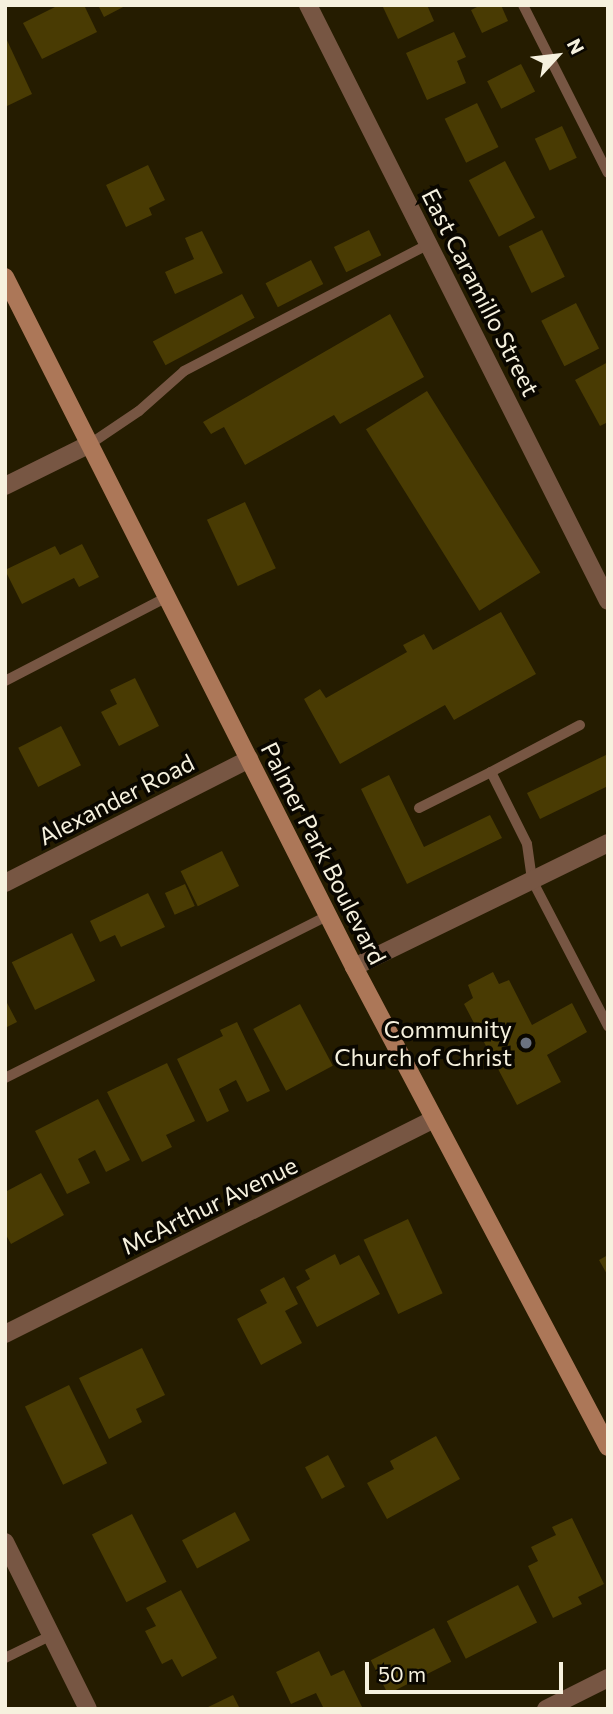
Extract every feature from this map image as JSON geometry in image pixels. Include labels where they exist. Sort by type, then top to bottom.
[{"type":"main road","name":"Palmer Park Boulevard","points":[[7,282],[354,967],[608,1447]]},
{"type":"street","name":"East Caramillo Street","points":[[309,5],[608,601]]},
{"type":"street","points":[[5,486],[90,444]]},
{"type":"street","name":"Alexander Road","points":[[5,883],[249,759]]},
{"type":"street","points":[[354,967],[608,843]]},
{"type":"street","name":"McArthur Avenue","points":[[5,1334],[434,1119]]},
{"type":"street","points":[[5,1542],[88,1709]]},
{"type":"street","points":[[546,1709],[608,1678]]},
{"type":"lane","points":[[523,5],[608,173]]},
{"type":"lane","points":[[90,444],[139,411],[184,371],[429,244]]},
{"type":"lane","points":[[5,681],[167,597]]},
{"type":"lane","points":[[419,808],[580,725]]},
{"type":"lane","points":[[491,772],[527,844],[532,880],[608,1026]]},
{"type":"lane","points":[[5,1078],[329,915]]},
{"type":"lane","points":[[5,1658],[52,1635]]},
{"type":"building","points":[[59,5],[84,5],[97,32],[42,59],[23,23]]},
{"type":"building","points":[[98,5],[127,5],[104,17]]},
{"type":"building","points":[[382,5],[427,5],[434,21],[398,39]]},
{"type":"building","points":[[481,5],[501,5],[508,21],[482,33],[471,10]]},
{"type":"building","points":[[454,32],[466,57],[457,61],[466,83],[427,100],[406,53]]},
{"type":"building","points":[[5,36],[32,94],[5,107]]},
{"type":"building","points":[[521,64],[535,92],[501,109],[487,81]]},
{"type":"building","points":[[477,103],[498,147],[466,163],[445,119]]},
{"type":"building","points":[[562,126],[577,158],[550,170],[535,139]]},
{"type":"building","points":[[505,161],[535,218],[499,237],[469,180]]},
{"type":"building","points":[[148,165],[165,200],[149,208],[152,215],[126,227],[106,185]]},
{"type":"building","points":[[369,230],[381,255],[346,272],[334,247]]},
{"type":"building","points":[[542,230],[565,277],[532,293],[509,246]]},
{"type":"building","points":[[202,231],[223,273],[175,294],[165,272],[194,259],[185,238]]},
{"type":"building","points":[[311,260],[323,284],[278,307],[266,283]]},
{"type":"building","points":[[242,294],[255,318],[165,365],[153,341]]},
{"type":"building","points":[[576,303],[599,348],[564,366],[541,321]]},
{"type":"building","points":[[390,314],[424,377],[340,424],[334,415],[245,465],[224,427],[211,434],[203,422]]},
{"type":"building","points":[[608,362],[608,422],[600,426],[575,380]]},
{"type":"building","points":[[427,391],[540,572],[479,611],[366,429]]},
{"type":"building","points":[[245,502],[276,568],[238,586],[207,520]]},
{"type":"building","points":[[82,544],[99,577],[79,587],[74,578],[22,604],[5,570],[55,546],[60,555]]},
{"type":"building","points":[[501,612],[536,674],[454,720],[445,705],[340,764],[304,699],[320,689],[326,698],[407,652],[403,645],[424,634],[433,650]]},
{"type":"building","points":[[135,678],[159,726],[119,746],[101,712],[117,704],[110,690]]},
{"type":"building","points":[[61,726],[81,765],[38,787],[18,748]]},
{"type":"building","points":[[608,754],[608,786],[540,819],[527,793]]},
{"type":"building","points":[[389,775],[424,847],[490,815],[502,838],[407,884],[361,789]]},
{"type":"building","points":[[222,851],[239,886],[198,906],[181,871]]},
{"type":"building","points":[[185,884],[195,906],[175,915],[165,893]]},
{"type":"building","points":[[148,893],[165,927],[121,947],[115,935],[100,942],[90,921]]},
{"type":"building","points":[[72,933],[95,981],[35,1010],[12,962]]},
{"type":"building","name":"Community Church of Christ","points":[[493,972],[499,984],[509,980],[532,1025],[572,1003],[587,1032],[547,1055],[561,1082],[517,1105],[464,1004],[473,998],[468,985]]},
{"type":"building","points":[[5,999],[17,1022],[5,1028]]},
{"type":"building","points":[[300,1004],[333,1066],[286,1091],[253,1029]]},
{"type":"building","points":[[237,1022],[270,1091],[247,1102],[236,1080],[219,1089],[229,1111],[207,1122],[177,1059],[223,1036],[220,1030]]},
{"type":"building","points":[[167,1063],[195,1121],[166,1135],[172,1147],[142,1162],[107,1092]]},
{"type":"building","points":[[98,1099],[130,1160],[106,1172],[95,1150],[78,1159],[90,1183],[67,1194],[35,1131]]},
{"type":"building","points":[[41,1173],[64,1215],[11,1244],[5,1233],[5,1192]]},
{"type":"building","points":[[408,1219],[443,1293],[398,1314],[364,1240]]},
{"type":"building","points":[[335,1254],[340,1265],[359,1255],[380,1294],[317,1327],[296,1287],[310,1279],[305,1270]]},
{"type":"building","points":[[608,1255],[608,1276],[599,1260]]},
{"type":"building","points":[[284,1277],[298,1304],[285,1311],[302,1343],[261,1365],[237,1319],[267,1303],[260,1290]]},
{"type":"building","points":[[142,1348],[165,1395],[136,1409],[142,1422],[109,1439],[79,1378]]},
{"type":"building","points":[[69,1385],[107,1463],[63,1485],[25,1406]]},
{"type":"building","points":[[436,1436],[460,1479],[387,1519],[367,1483],[394,1469],[390,1461]]},
{"type":"building","points":[[328,1455],[345,1487],[322,1499],[305,1467]]},
{"type":"building","points":[[235,1512],[250,1540],[197,1568],[182,1540]]},
{"type":"building","points":[[132,1514],[167,1582],[126,1602],[92,1534]]},
{"type":"building","points":[[572,1518],[604,1584],[578,1597],[582,1604],[553,1618],[528,1566],[538,1561],[531,1547],[556,1535],[552,1527]]},
{"type":"building","points":[[518,1585],[537,1622],[466,1659],[447,1621]]},
{"type":"building","points":[[181,1590],[217,1658],[182,1677],[172,1659],[162,1664],[145,1631],[156,1626],[146,1608]]},
{"type":"building","points":[[434,1628],[451,1662],[388,1694],[371,1660]]},
{"type":"building","points":[[319,1651],[331,1676],[344,1670],[363,1709],[324,1709],[316,1693],[291,1704],[276,1672]]},
{"type":"building","points":[[233,1695],[240,1709],[204,1709]]},
{"type":"place","name":"Community Church of Christ","points":[[526,1043]]}]
